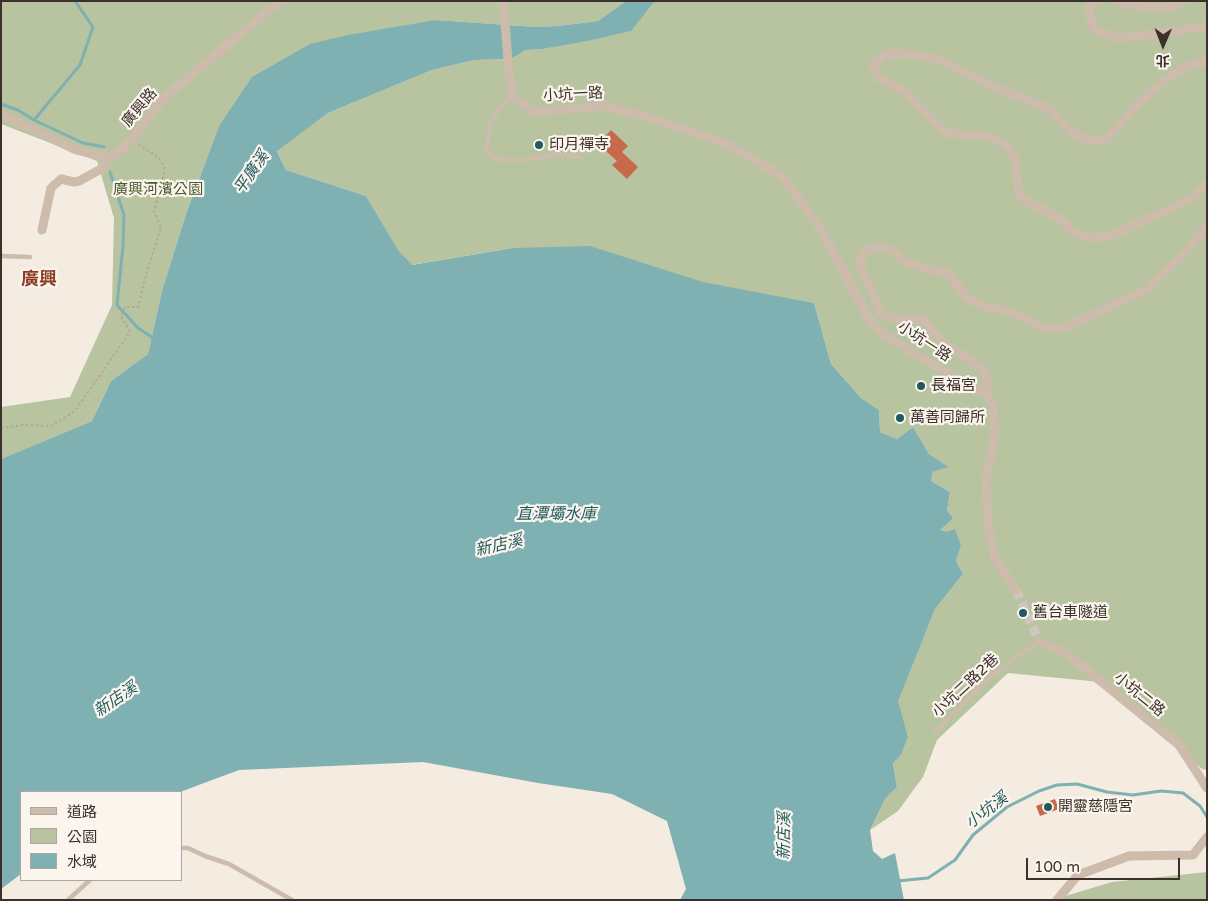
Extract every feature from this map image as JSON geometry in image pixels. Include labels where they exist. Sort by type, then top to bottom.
[{"type":"street","name":"廣興路","points":[[42,230],[51,188],[61,179],[74,182],[79,181],[103,168],[109,158],[119,152],[131,140],[164,98],[282,1]]},
{"type":"street","points":[[501,1],[506,24],[512,96]]},
{"type":"street","points":[[1097,1],[1089,7],[1090,17],[1095,30],[1117,38],[1207,26]]},
{"type":"street","points":[[1117,1],[1155,8],[1171,8],[1181,1]]},
{"type":"street","points":[[1207,61],[1183,68],[1142,101],[1107,139],[1091,141],[1076,135],[1049,109],[997,88],[937,59],[907,54],[886,54],[873,65],[878,78],[903,90],[946,133],[987,136],[1007,145],[1015,159],[1019,195],[1060,219],[1074,233],[1089,238],[1111,236],[1192,198],[1207,183]]},
{"type":"street","name":"小坑一路","points":[[512,96],[533,111],[605,106],[666,123],[729,145],[783,177],[820,228],[871,323],[895,342],[954,378],[986,394],[988,379],[982,369],[965,356],[947,346],[922,319],[898,319],[881,314],[860,264],[863,252],[880,246],[895,252],[907,263],[949,274],[968,299],[986,307],[1008,311],[1045,328],[1063,328],[1146,290],[1183,254],[1207,226]]},
{"type":"street","points":[[1,114],[76,150],[109,158]]},
{"type":"street","points":[[986,394],[993,404],[995,433],[986,480],[988,527],[995,558],[1016,590]]},
{"type":"street","name":"小坑二路","points":[[1039,641],[1066,653],[1179,745],[1207,788]]},
{"type":"street","points":[[1057,900],[1078,875],[1129,856],[1193,855],[1207,837]]},
{"type":"lane","points":[[512,96],[491,120],[486,151],[500,160],[528,160],[554,155],[582,157]]},
{"type":"lane","points":[[1,256],[30,257]]},
{"type":"lane","name":"小坑二路2巷","points":[[935,732],[991,676],[1039,641]]},
{"type":"lane","points":[[182,848],[188,848],[229,864],[292,900]]},
{"type":"lane","points":[[68,900],[89,881]]},
{"type":"path","points":[[1,428],[23,425],[51,426],[75,411],[130,332],[121,316],[126,307],[138,307],[161,227],[154,212],[165,169],[159,158],[131,140]]},
{"type":"green space","name":"廣興河濱公園","points":[[1,1],[626,1],[598,21],[558,26],[536,27],[436,20],[219,126],[186,214],[162,291],[148,354],[111,381],[92,421],[1,459],[1,407],[70,397],[112,305],[114,218],[97,161],[1,124]]},
{"type":"green space","points":[[655,1],[1207,1],[1207,770],[1202,769],[1100,682],[1008,673],[937,740],[923,777],[898,811],[870,830],[885,799],[897,787],[893,762],[901,755],[908,737],[897,701],[935,609],[963,574],[956,561],[961,546],[947,532],[940,531],[947,511],[950,492],[931,481],[931,472],[947,467],[929,454],[913,427],[897,439],[880,432],[879,410],[861,398],[831,364],[814,303],[513,248],[411,265],[399,251],[366,196],[286,170],[277,150],[328,113],[432,70],[474,60],[511,59],[526,50],[543,49],[630,31]]},
{"type":"green space","points":[[1207,872],[1207,900],[1052,900],[1112,882]]},
{"type":"water","name":"直潭壩水庫","points":[[626,1],[655,1],[631,31],[543,49],[526,50],[511,59],[474,60],[432,70],[328,113],[277,151],[286,170],[366,196],[399,251],[412,265],[513,248],[590,246],[703,282],[814,303],[831,364],[861,398],[879,410],[880,432],[897,439],[913,427],[929,454],[948,467],[932,472],[931,481],[950,492],[947,511],[953,518],[940,530],[947,532],[955,529],[961,546],[956,561],[963,574],[935,609],[898,701],[908,737],[901,755],[893,763],[897,787],[885,799],[870,830],[873,851],[882,859],[895,853],[904,900],[680,900],[686,889],[667,821],[612,794],[538,783],[423,762],[239,770],[182,791],[20,791],[20,875],[1,889],[1,459],[92,421],[111,381],[148,354],[162,291],[186,214],[219,126],[252,77],[310,44],[348,35],[436,20],[536,27],[598,21]]},
{"type":"building","points":[[611,130],[628,146],[622,152],[638,167],[627,179],[612,165],[617,161],[598,144]]},
{"type":"building","name":"開靈慈隱宮","points":[[1055,799],[1059,809],[1040,816],[1036,806]]},
{"type":"waterway","points":[[34,120],[80,65],[93,27],[75,1]]},
{"type":"waterway","points":[[1,104],[18,110],[34,120],[83,143],[104,147]]},
{"type":"waterway","points":[[110,172],[124,215],[117,305],[138,328],[153,338]]},
{"type":"waterway","name":"小坑溪","points":[[897,881],[928,878],[955,860],[973,835],[1007,807],[1039,791],[1057,785],[1077,784],[1107,792],[1133,795],[1161,791],[1183,793],[1200,806],[1207,817]]},
{"type":"tunnel","points":[[1016,590],[1039,641]]},
{"type":"place","name":"印月禪寺","points":[[539,145]]},
{"type":"place","name":"長福宮","points":[[921,386]]},
{"type":"place","name":"萬善同歸所","points":[[900,418]]},
{"type":"place","name":"舊台車隧道","points":[[1023,613]]},
{"type":"place","name":"開靈慈隱宮","points":[[1048,807]]},
{"type":"district","name":"廣興","points":[[39,280]]},
{"type":"water label","name":"平廣溪","points":[[252,173]]},
{"type":"water label","name":"新店溪","points":[[499,546]]},
{"type":"water label","name":"新店溪","points":[[116,700]]},
{"type":"water label","name":"新店溪","points":[[785,836]]}]
